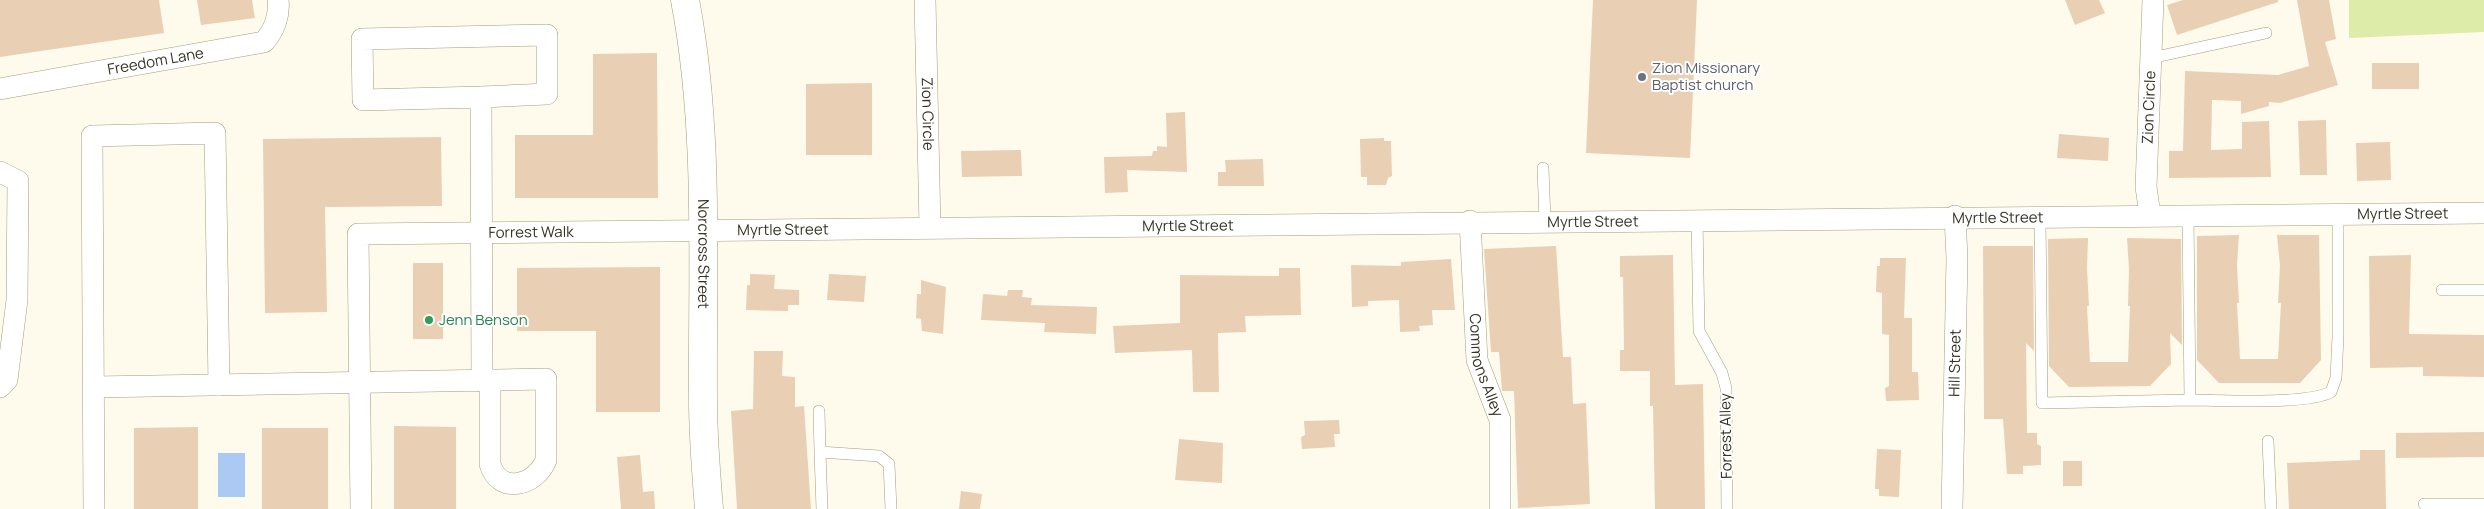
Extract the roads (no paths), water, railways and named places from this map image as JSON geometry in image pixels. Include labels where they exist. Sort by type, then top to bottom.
[{"type":"street","name":"Freedom Lane","points":[[0,90],[264,42],[273,32],[279,6],[278,0]]},
{"type":"street","name":"Norcross Street","points":[[685,0],[696,74],[702,169],[703,402],[709,509]]},
{"type":"street","name":"Zion Circle","points":[[925,0],[930,227]]},
{"type":"street","name":"Zion Circle","points":[[2150,215],[2146,186],[2153,0]]},
{"type":"street","points":[[547,36],[547,94],[482,97],[363,100],[362,39],[547,36]]},
{"type":"street","points":[[94,386],[219,385],[360,382],[486,380],[546,379],[546,460],[538,474],[523,483],[511,483],[500,480],[492,472],[490,464],[486,380],[482,232],[482,97]]},
{"type":"street","points":[[94,509],[92,136],[215,133],[219,385]]},
{"type":"street","points":[[0,172],[18,181],[17,300],[6,380],[0,387]]},
{"type":"street","name":"Myrtle Street","points":[[702,230],[1956,216],[2484,213]]},
{"type":"street","name":"Hill Street","points":[[1952,509],[1958,258],[1956,216]]},
{"type":"street","name":"Commons Alley","points":[[1470,221],[1478,360],[1498,413],[1501,428],[1500,509]]},
{"type":"street","name":"Forrest Walk","points":[[360,382],[358,234],[702,230]]},
{"type":"street","points":[[360,382],[361,509]]},
{"type":"lane","points":[[2151,58],[2266,33]]},
{"type":"lane","points":[[1543,168],[1545,221]]},
{"type":"lane","points":[[2040,216],[2042,403],[2290,400],[2322,397],[2331,392],[2336,378],[2338,344],[2338,214]]},
{"type":"lane","points":[[2188,215],[2190,400]]},
{"type":"lane","name":"Forrest Alley","points":[[1697,219],[1699,331],[1722,373],[1726,388],[1727,509]]},
{"type":"lane","points":[[2442,290],[2484,290]]},
{"type":"lane","points":[[819,411],[822,509]]},
{"type":"lane","points":[[2268,441],[2270,509]]},
{"type":"lane","points":[[820,452],[880,456],[890,464],[891,509]]},
{"type":"lane","points":[[2424,504],[2484,504]]},
{"type":"water","points":[[218,453],[245,453],[245,497],[218,497]]},
{"type":"place","name":"Zion Missionary Baptist church","points":[[1642,77]]},
{"type":"place","name":"Jenn Benson","points":[[429,320]]}]
